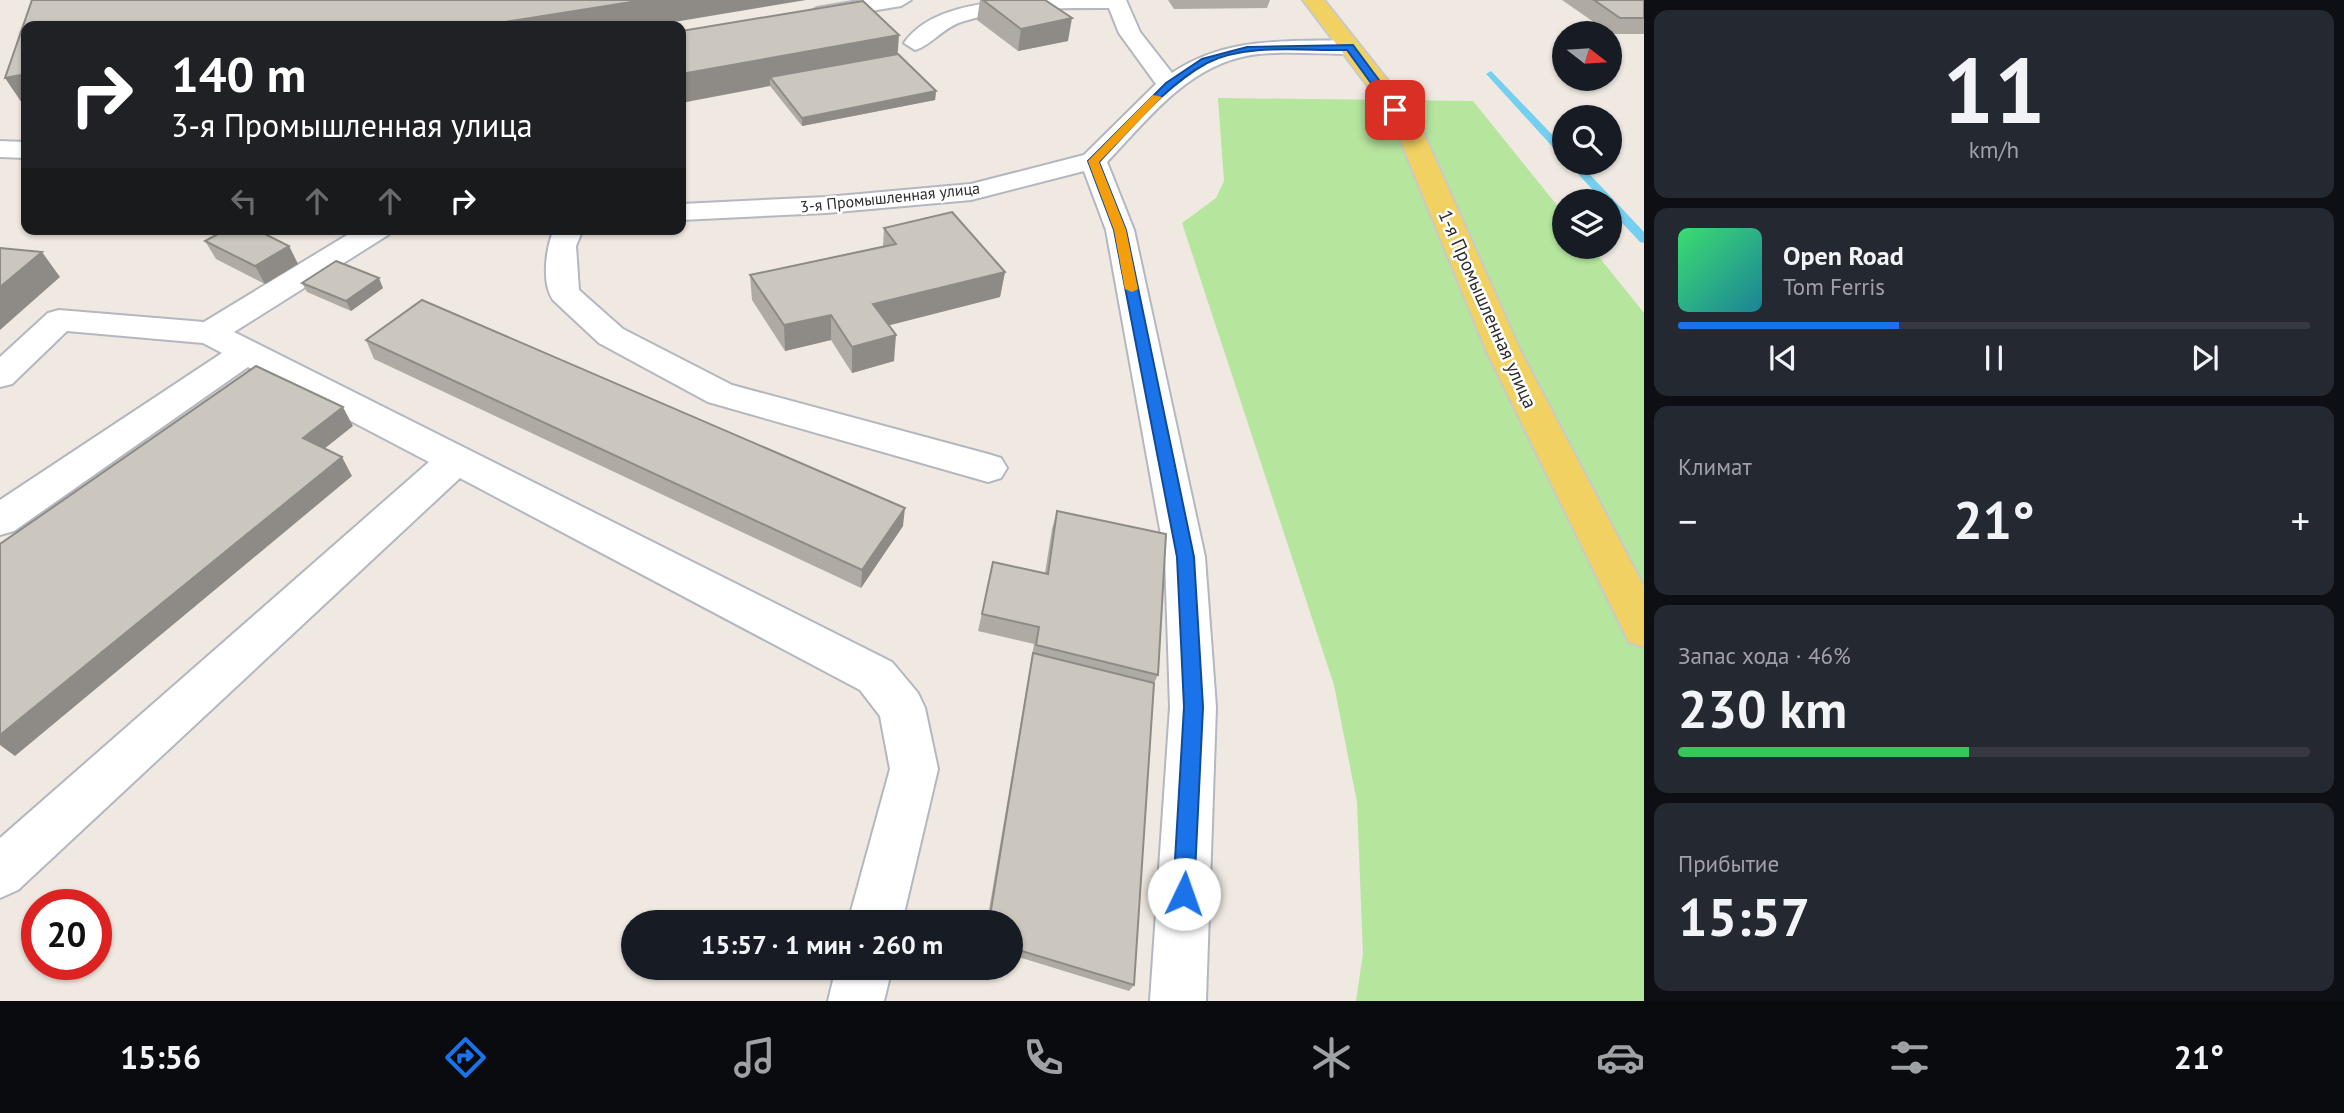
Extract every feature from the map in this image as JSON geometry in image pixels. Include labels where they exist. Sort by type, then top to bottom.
[{"type":"main road","name":"1-я Промышленная улица","points":[[1313,0],[1381,87],[1410,132],[1504,352],[1644,629]]},
{"type":"lane","points":[[791,19],[901,0]]},
{"type":"lane","points":[[915,43],[922,31],[941,19],[971,11],[1056,2],[1116,1],[1130,33],[1169,85]]},
{"type":"lane","points":[[1178,1001],[1194,707],[1185,557],[1120,230],[1093,161],[1169,85],[1205,61],[1247,50],[1349,47]]},
{"type":"lane","points":[[0,149],[21,150]]},
{"type":"lane","name":"3-я Промышленная улица","points":[[686,212],[826,205],[971,192],[1093,161]]},
{"type":"lane","points":[[210,333],[368,235]]},
{"type":"lane","points":[[566,235],[561,246],[564,293],[611,336],[720,394],[988,468]]},
{"type":"lane","points":[[0,376],[60,320],[210,333],[876,676],[902,708],[914,769],[879,910]]},
{"type":"lane","points":[[0,520],[248,351]]},
{"type":"lane","points":[[0,872],[457,459]]},
{"type":"lane","points":[[856,1001],[861,980]]},
{"type":"green space","points":[[1218,98],[1473,101],[1552,199],[1552,259],[1601,259],[1644,313],[1644,1001],[1356,1001],[1363,954],[1357,802],[1334,685],[1182,223],[1216,198],[1224,181]]},
{"type":"building","points":[[32,0],[644,0],[512,21],[25,21]]},
{"type":"building","points":[[983,0],[1045,0],[1072,18],[1021,29]]},
{"type":"building","points":[[1594,0],[1644,0],[1644,18],[1620,18]]},
{"type":"building","points":[[863,1],[899,35],[686,73],[686,30]]},
{"type":"building","points":[[21,32],[21,75],[5,78]]},
{"type":"building","points":[[898,54],[936,91],[802,118],[770,77]]},
{"type":"building","points":[[952,212],[1005,272],[873,304],[896,335],[852,347],[831,315],[784,325],[750,275],[896,244],[884,228]]},
{"type":"building","points":[[216,235],[267,235],[289,246],[255,266],[205,241]]},
{"type":"building","points":[[0,248],[42,252],[0,287]]},
{"type":"building","points":[[336,261],[379,278],[346,301],[302,283]]},
{"type":"building","points":[[422,300],[905,508],[862,570],[366,340]]},
{"type":"building","points":[[256,366],[343,407],[303,438],[342,457],[0,735],[0,544]]},
{"type":"building","points":[[1057,511],[1166,534],[1158,675],[1036,645],[1039,627],[982,614],[993,562],[1048,574]]},
{"type":"building","points":[[1033,653],[1154,683],[1134,985],[1023,951],[1023,910],[991,910]]},
{"type":"waterway","points":[[1491,74],[1552,140]]},
{"type":"waterway","points":[[1584,175],[1598,189]]},
{"type":"waterway","points":[[1622,216],[1644,239]]},
{"type":"slow traffic","points":[[1132,289],[1120,230],[1093,161],[1157,97]]},
{"type":"route","points":[[1184,894],[1194,707],[1185,557],[1120,230],[1093,161],[1169,85],[1205,61],[1247,50],[1349,47],[1381,87],[1395,110]]}]
